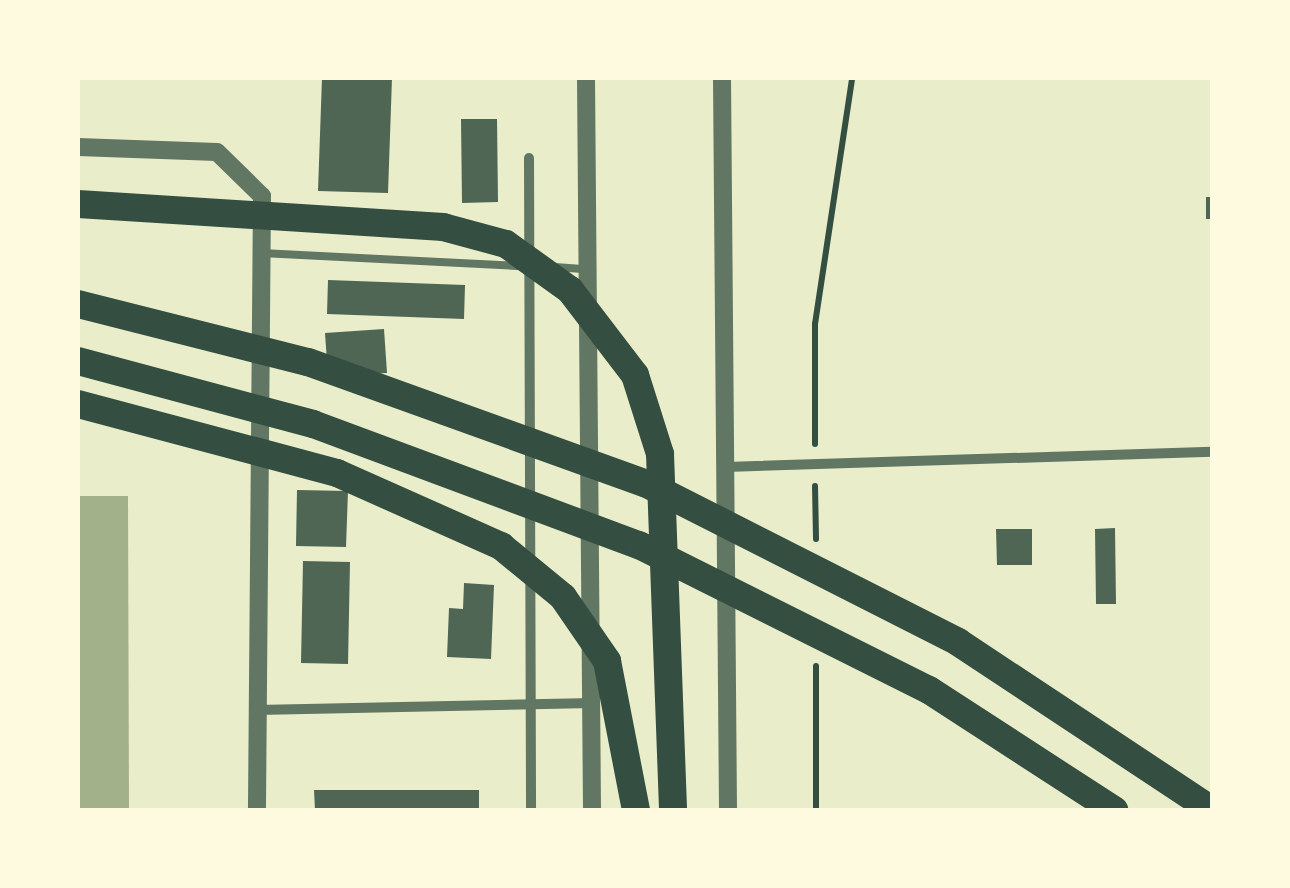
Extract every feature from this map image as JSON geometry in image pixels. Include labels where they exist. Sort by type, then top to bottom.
[{"type":"highway","points":[[78,204],[443,228],[506,244],[570,290],[634,376],[660,454],[673,810]]},
{"type":"highway","points":[[78,304],[308,362],[645,484],[958,642],[1212,810]]},
{"type":"highway","points":[[78,361],[313,424],[640,545],[929,690],[1114,810]]},
{"type":"highway","points":[[78,404],[337,473],[501,546],[563,597],[607,662],[636,810]]},
{"type":"street","points":[[586,78],[592,810]]},
{"type":"street","points":[[722,78],[728,810]]},
{"type":"street","points":[[78,147],[217,152],[262,196],[256,810]]},
{"type":"street","points":[[529,158],[531,810]]},
{"type":"street","points":[[726,467],[1212,452]]},
{"type":"street","points":[[256,710],[593,703]]},
{"type":"lane","points":[[261,253],[588,269]]},
{"type":"path","points":[[815,396],[815,324],[852,78]]},
{"type":"path","points":[[816,535],[816,554]]},
{"type":"path","points":[[816,653],[816,810]]},
{"type":"shaded area","points":[[78,496],[128,496],[129,810],[78,810]]},
{"type":"building","points":[[322,78],[392,78],[388,193],[318,191]]},
{"type":"building","points":[[461,119],[497,119],[498,202],[462,203]]},
{"type":"building","points":[[1206,197],[1212,197],[1212,219],[1206,219]]},
{"type":"building","points":[[328,280],[465,285],[464,319],[327,314]]},
{"type":"building","points":[[384,329],[387,373],[328,376],[325,333]]},
{"type":"building","points":[[297,490],[348,491],[346,547],[296,546]]},
{"type":"building","points":[[1115,528],[1116,604],[1096,604],[1095,529]]},
{"type":"building","points":[[996,529],[1032,529],[1032,565],[997,565]]},
{"type":"building","points":[[303,561],[350,562],[348,664],[301,663]]},
{"type":"building","points":[[464,583],[494,585],[491,659],[447,657],[449,608],[463,609]]},
{"type":"building","points":[[314,790],[479,790],[479,810],[315,810]]}]
